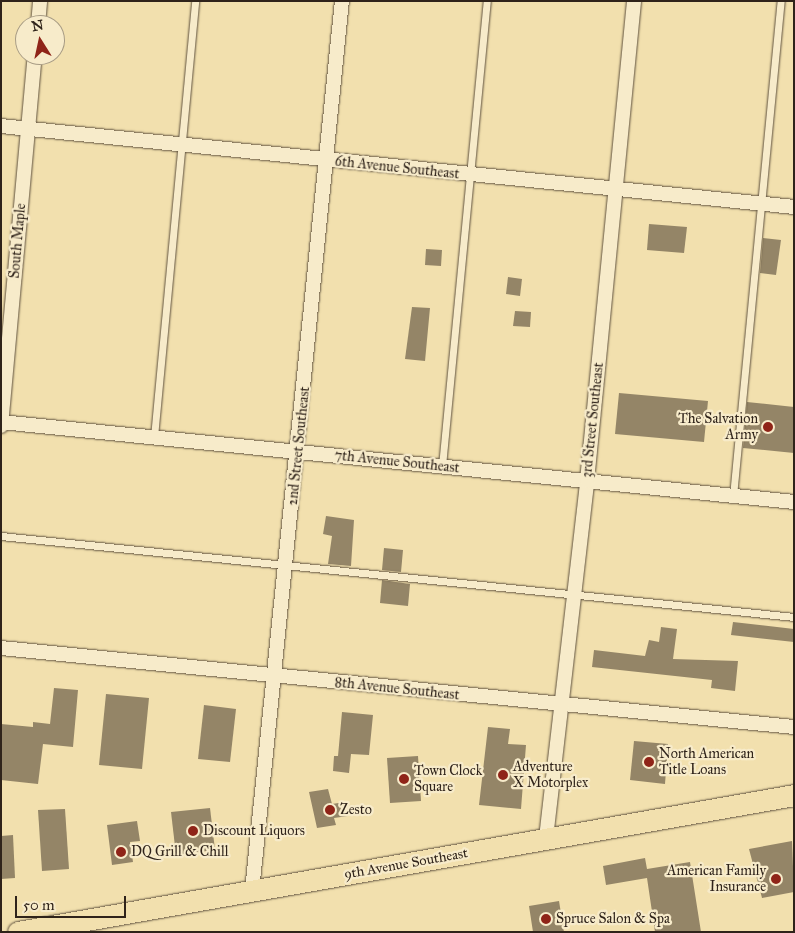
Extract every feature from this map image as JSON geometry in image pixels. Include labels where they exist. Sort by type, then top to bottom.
[{"type":"main road","name":"9th Avenue Southeast","points":[[18,932],[794,795]]},
{"type":"street","points":[[39,15],[40,1]]},
{"type":"street","name":"2nd Street Southeast","points":[[252,891],[276,676],[342,1]]},
{"type":"street","name":"3rd Street Southeast","points":[[546,838],[563,706],[587,481],[634,1]]},
{"type":"street","name":"South Maple","points":[[1,426],[34,65]]},
{"type":"street","name":"6th Avenue Southeast","points":[[1,126],[794,207]]},
{"type":"street","name":"7th Avenue Southeast","points":[[1,422],[794,502]]},
{"type":"street","name":"8th Avenue Southeast","points":[[1,648],[563,706],[794,727]]},
{"type":"lane","points":[[154,437],[194,1]]},
{"type":"lane","points":[[442,466],[487,1]]},
{"type":"lane","points":[[733,496],[781,1]]},
{"type":"lane","points":[[1,536],[794,617]]},
{"type":"building","points":[[649,224],[687,227],[684,253],[647,250]]},
{"type":"building","points":[[763,238],[781,240],[776,275],[760,273]]},
{"type":"building","points":[[426,249],[442,250],[441,266],[425,265]]},
{"type":"building","points":[[508,277],[522,279],[520,296],[506,294]]},
{"type":"building","points":[[412,307],[430,308],[425,361],[405,359]]},
{"type":"building","points":[[515,311],[531,312],[530,327],[513,326]]},
{"type":"building","points":[[619,393],[708,401],[704,442],[615,434]]},
{"type":"building","name":"The Salvation Army","points":[[747,402],[794,407],[794,453],[743,448]]},
{"type":"building","points":[[326,516],[354,520],[351,566],[328,564],[332,536],[323,534]]},
{"type":"building","points":[[384,548],[403,550],[401,572],[382,570]]},
{"type":"building","points":[[382,580],[410,584],[408,606],[380,603]]},
{"type":"building","points":[[733,622],[794,629],[794,642],[731,635]]},
{"type":"building","points":[[661,627],[677,629],[673,659],[738,661],[735,691],[711,688],[712,680],[592,667],[594,650],[645,656],[649,640],[659,642]]},
{"type":"building","points":[[54,688],[78,690],[73,747],[43,744],[38,784],[1,780],[1,724],[33,727],[33,722],[50,724]]},
{"type":"building","points":[[106,694],[149,698],[142,769],[99,765]]},
{"type":"building","points":[[204,705],[236,709],[230,762],[198,759]]},
{"type":"building","points":[[342,712],[373,715],[369,755],[351,754],[349,773],[333,771],[334,756],[338,756]]},
{"type":"building","name":"Adventure X Motorplex","points":[[488,727],[510,729],[508,744],[526,745],[521,809],[479,805]]},
{"type":"building","name":"North American Title Loans","points":[[634,741],[668,744],[665,784],[630,780]]},
{"type":"building","name":"Town Clock Square","points":[[418,756],[421,801],[390,803],[387,758]]},
{"type":"building","name":"Zesto","points":[[328,789],[332,804],[345,802],[348,816],[334,818],[336,825],[317,828],[309,792]]},
{"type":"building","name":"Discount Liquors","points":[[210,808],[215,850],[176,855],[171,812]]},
{"type":"building","points":[[65,809],[69,869],[42,871],[38,810]]},
{"type":"building","name":"DQ Grill & Chill","points":[[137,821],[140,841],[130,842],[133,862],[112,865],[107,825]]},
{"type":"building","points":[[13,835],[15,878],[1,879],[1,836]]},
{"type":"building","name":"American Family Insurance","points":[[792,841],[794,892],[762,898],[749,849]]},
{"type":"building","points":[[645,858],[647,869],[690,862],[701,932],[655,932],[647,878],[606,885],[603,866]]},
{"type":"building","name":"Spruce Salon & Spa","points":[[559,901],[564,932],[533,932],[529,906]]},
{"type":"place","name":"The Salvation Army","points":[[768,427]]},
{"type":"place","name":"North American Title Loans","points":[[649,762]]},
{"type":"place","name":"Adventure X Motorplex","points":[[503,775]]},
{"type":"place","name":"Town Clock Square","points":[[404,779]]},
{"type":"place","name":"Zesto","points":[[330,810]]},
{"type":"place","name":"Discount Liquors","points":[[193,831]]},
{"type":"place","name":"DQ Grill & Chill","points":[[121,852]]},
{"type":"place","name":"American Family Insurance","points":[[776,879]]},
{"type":"place","name":"Spruce Salon & Spa","points":[[546,919]]}]
